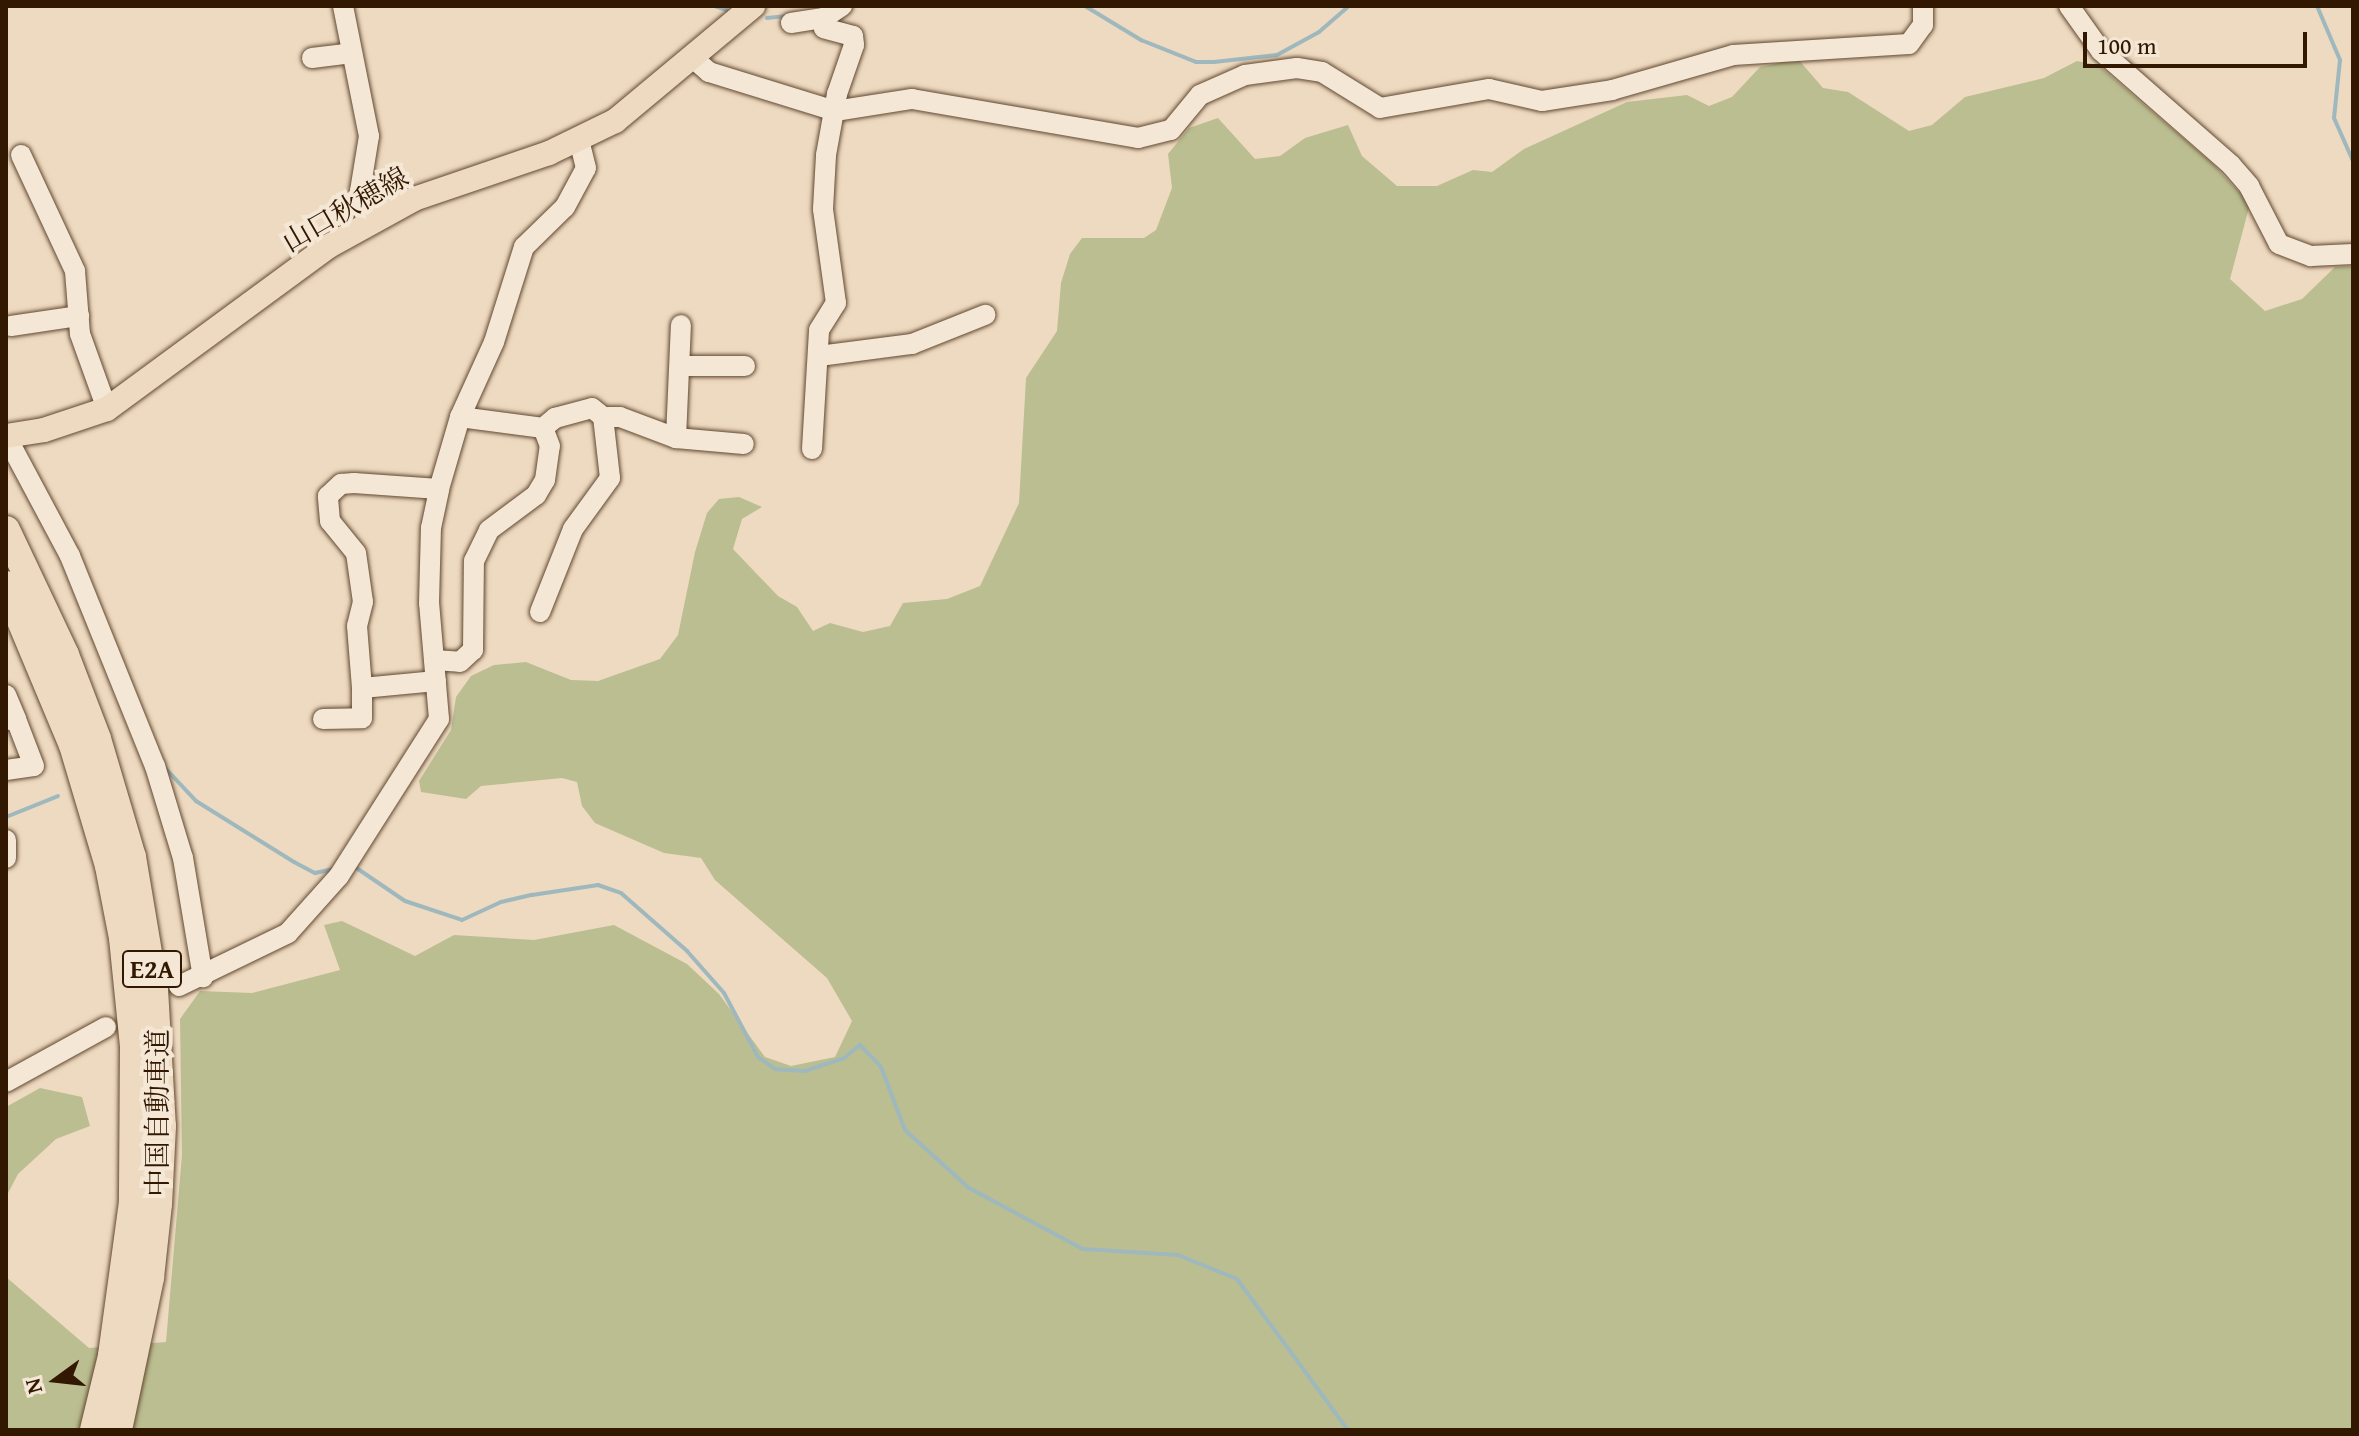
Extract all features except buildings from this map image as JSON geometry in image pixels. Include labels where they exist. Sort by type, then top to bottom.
[{"type":"highway","name":"中国自動車道","points":[[6,530],[65,655],[97,739],[132,857],[154,989],[162,1113],[158,1204],[150,1278],[118,1430]]},
{"type":"highway","name":"中国自動車道","points":[[6,585],[73,745],[109,866],[123,938],[134,1047],[133,1202],[112,1356],[94,1430]]},
{"type":"main road","name":"山口秋穂線","points":[[6,436],[44,430],[107,409],[367,224],[414,199],[579,140],[615,121],[694,59],[753,6]]},
{"type":"street","points":[[343,6],[369,136],[360,191],[367,224]]},
{"type":"street","points":[[791,23],[824,18],[842,6]]},
{"type":"street","points":[[694,59],[709,72],[835,111],[912,99],[1138,138],[1171,130],[1200,95],[1221,82],[1297,68],[1322,72],[1380,108],[1489,89],[1542,101],[1612,90],[1733,55],[1909,44],[1923,25],[1923,6]]},
{"type":"street","points":[[2069,6],[2101,51],[2231,165],[2255,195],[2279,244],[2311,256],[2353,254]]},
{"type":"street","points":[[812,449],[819,330],[836,303],[823,209],[835,111],[854,45],[853,36],[824,28],[824,18]]},
{"type":"street","points":[[312,58],[352,53]]},
{"type":"street","points":[[179,986],[203,977],[288,933],[339,876],[439,719],[430,552],[439,489],[460,417],[494,342],[524,247],[577,189],[586,168],[579,140]]},
{"type":"street","points":[[21,155],[75,271],[88,364],[107,409]]},
{"type":"street","points":[[819,356],[912,344],[985,315]]},
{"type":"street","points":[[11,326],[79,316]]},
{"type":"street","points":[[676,438],[682,366],[681,325]]},
{"type":"street","points":[[682,366],[745,366]]},
{"type":"street","points":[[460,417],[543,428],[555,418],[592,408],[603,417],[620,417],[676,438],[744,444]]},
{"type":"street","points":[[540,612],[573,529],[610,478],[603,417]]},
{"type":"street","points":[[434,660],[460,662],[473,650],[474,561],[489,530],[536,495],[545,480],[550,446],[543,428]]},
{"type":"street","points":[[6,436],[82,583],[155,766],[183,858],[203,977]]},
{"type":"street","points":[[323,719],[362,718],[357,626],[363,602],[356,553],[330,521],[328,496],[341,484],[354,483],[439,489]]},
{"type":"street","points":[[362,688],[436,681]]},
{"type":"street","points":[[6,695],[11,720],[34,766],[6,770]]},
{"type":"street","points":[[6,840],[6,858]]},
{"type":"street","points":[[6,1082],[106,1027]]},
{"type":"green space","points":[[1798,59],[1823,88],[1848,92],[1909,131],[1932,125],[1965,97],[2044,78],[2077,61],[2098,65],[2214,165],[2250,204],[2230,279],[2265,311],[2302,299],[2335,267],[2353,266],[2353,1430],[6,1430],[6,1277],[89,1348],[166,1342],[182,1155],[180,1019],[200,991],[252,993],[340,970],[324,925],[342,921],[415,956],[454,935],[534,940],[614,925],[687,964],[719,994],[765,1057],[791,1066],[835,1057],[852,1021],[827,978],[715,880],[701,858],[664,853],[595,823],[582,806],[577,782],[562,778],[481,786],[466,799],[421,792],[419,781],[451,730],[456,697],[471,676],[494,665],[526,662],[571,680],[598,681],[660,659],[678,635],[695,552],[707,513],[719,499],[739,497],[762,507],[742,519],[733,549],[778,596],[797,607],[813,631],[830,623],[863,632],[890,626],[903,603],[947,599],[980,586],[1019,503],[1026,378],[1057,331],[1061,283],[1070,254],[1082,238],[1144,238],[1156,230],[1172,188],[1168,154],[1189,128],[1218,118],[1255,159],[1280,156],[1305,138],[1348,125],[1362,156],[1397,186],[1437,186],[1473,170],[1492,172],[1524,149],[1627,102],[1687,95],[1709,106],[1732,97],[1760,67]]},
{"type":"green space","points":[[40,1088],[82,1097],[90,1126],[56,1139],[18,1174],[6,1197],[6,1107]]},
{"type":"waterway","points":[[715,6],[726,10]]},
{"type":"waterway","points":[[1085,6],[1141,40],[1196,62],[1277,55],[1319,32],[1349,6]]},
{"type":"waterway","points":[[2317,6],[2340,60],[2334,118],[2353,161]]},
{"type":"waterway","points":[[767,18],[785,16]]},
{"type":"waterway","points":[[166,769],[196,801],[294,862],[315,873],[334,869]]},
{"type":"waterway","points":[[6,817],[58,796]]},
{"type":"waterway","points":[[355,867],[405,901],[462,920],[501,902],[532,895],[598,885],[621,893],[687,951],[724,993],[758,1057],[775,1069],[805,1071],[844,1058],[860,1045],[881,1067],[905,1130],[969,1188],[1083,1249],[1178,1255],[1237,1279],[1348,1430]]}]
